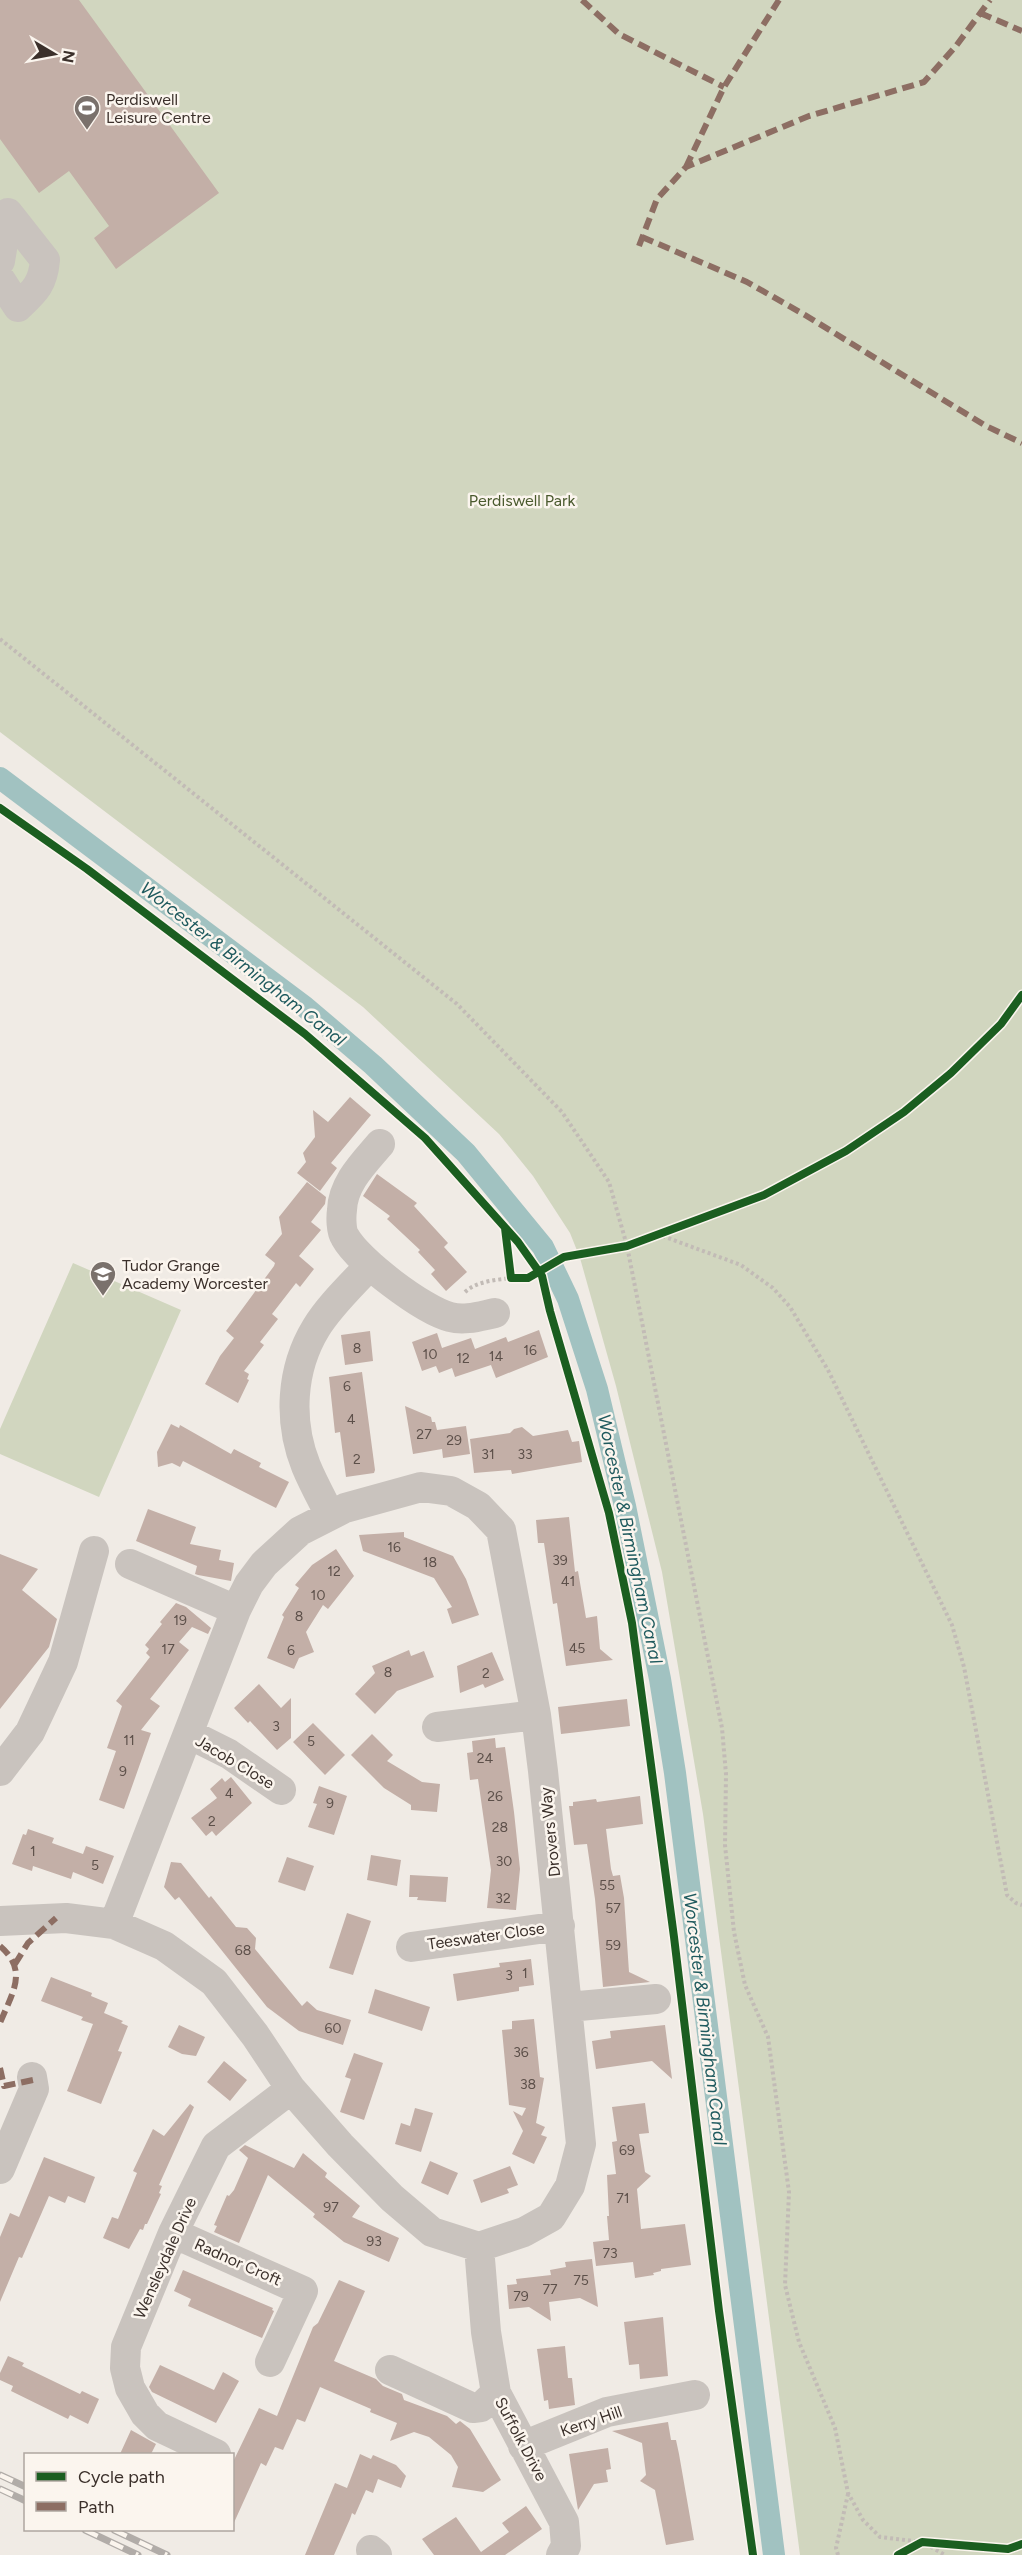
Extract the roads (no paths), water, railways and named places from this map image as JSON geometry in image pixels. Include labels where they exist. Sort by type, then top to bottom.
[{"type":"street","points":[[0,261],[4,207]]},
{"type":"street","points":[[0,279],[18,307],[44,277],[45,260],[4,207]]},
{"type":"street","points":[[380,1144],[350,1182],[344,1196],[342,1210],[344,1237],[370,1265],[404,1292],[439,1313],[464,1319],[495,1313]]},
{"type":"street","points":[[330,1515],[305,1464],[295,1422],[295,1386],[303,1353],[317,1326],[370,1265]]},
{"type":"street","name":"Drovers Way","points":[[114,1924],[236,1610],[249,1584],[264,1564],[300,1531],[330,1515],[345,1508],[421,1487],[451,1491],[478,1506],[501,1530],[536,1715],[560,1926],[581,2144],[570,2186],[551,2217],[524,2232],[479,2247]]},
{"type":"street","points":[[0,1771],[30,1732],[63,1662],[94,1551]]},
{"type":"street","points":[[130,1564],[236,1610]]},
{"type":"street","points":[[436,1727],[536,1715]]},
{"type":"street","name":"Jacob Close","points":[[189,1734],[229,1754],[281,1790]]},
{"type":"street","points":[[0,1921],[66,1918],[114,1924],[164,1946],[214,1982],[255,2035],[291,2089],[340,2145],[392,2198],[432,2232],[479,2247]]},
{"type":"street","name":"Teeswater Close","points":[[411,1947],[560,1926]]},
{"type":"street","points":[[568,2007],[656,1999]]},
{"type":"street","points":[[0,2169],[34,2089],[32,2077]]},
{"type":"street","name":"Wensleydale Drive","points":[[211,2453],[182,2447],[145,2414],[130,2388],[125,2368],[126,2347],[173,2233],[216,2146],[291,2089]]},
{"type":"street","name":"Radnor Croft","points":[[173,2233],[303,2291],[270,2362]]},
{"type":"street","name":"Suffolk Drive","points":[[479,2247],[486,2332],[496,2393],[564,2522],[566,2546],[561,2555]]},
{"type":"street","points":[[390,2370],[473,2408],[481,2407],[496,2393]]},
{"type":"street","name":"Kerry Hill","points":[[523,2446],[607,2412],[695,2396]]},
{"type":"waterway","name":"Worcester & Birmingham Canal","points":[[0,778],[305,1007],[373,1065],[466,1153],[543,1247],[568,1299],[597,1389],[625,1506],[660,1679],[675,1773],[774,2555]]},
{"type":"railway","points":[[0,2475],[24,2486]]},
{"type":"railway","points":[[0,2489],[24,2500]]},
{"type":"railway","points":[[87,2531],[138,2555]]},
{"type":"railway","points":[[116,2531],[167,2555]]},
{"type":"place","name":"Perdiswell Leisure Centre","points":[[87,131]]},
{"type":"place","name":"Tudor Grange Academy Worcester","points":[[103,1297]]},
{"type":"park label","name":"Perdiswell Park","points":[[522,500]]}]
